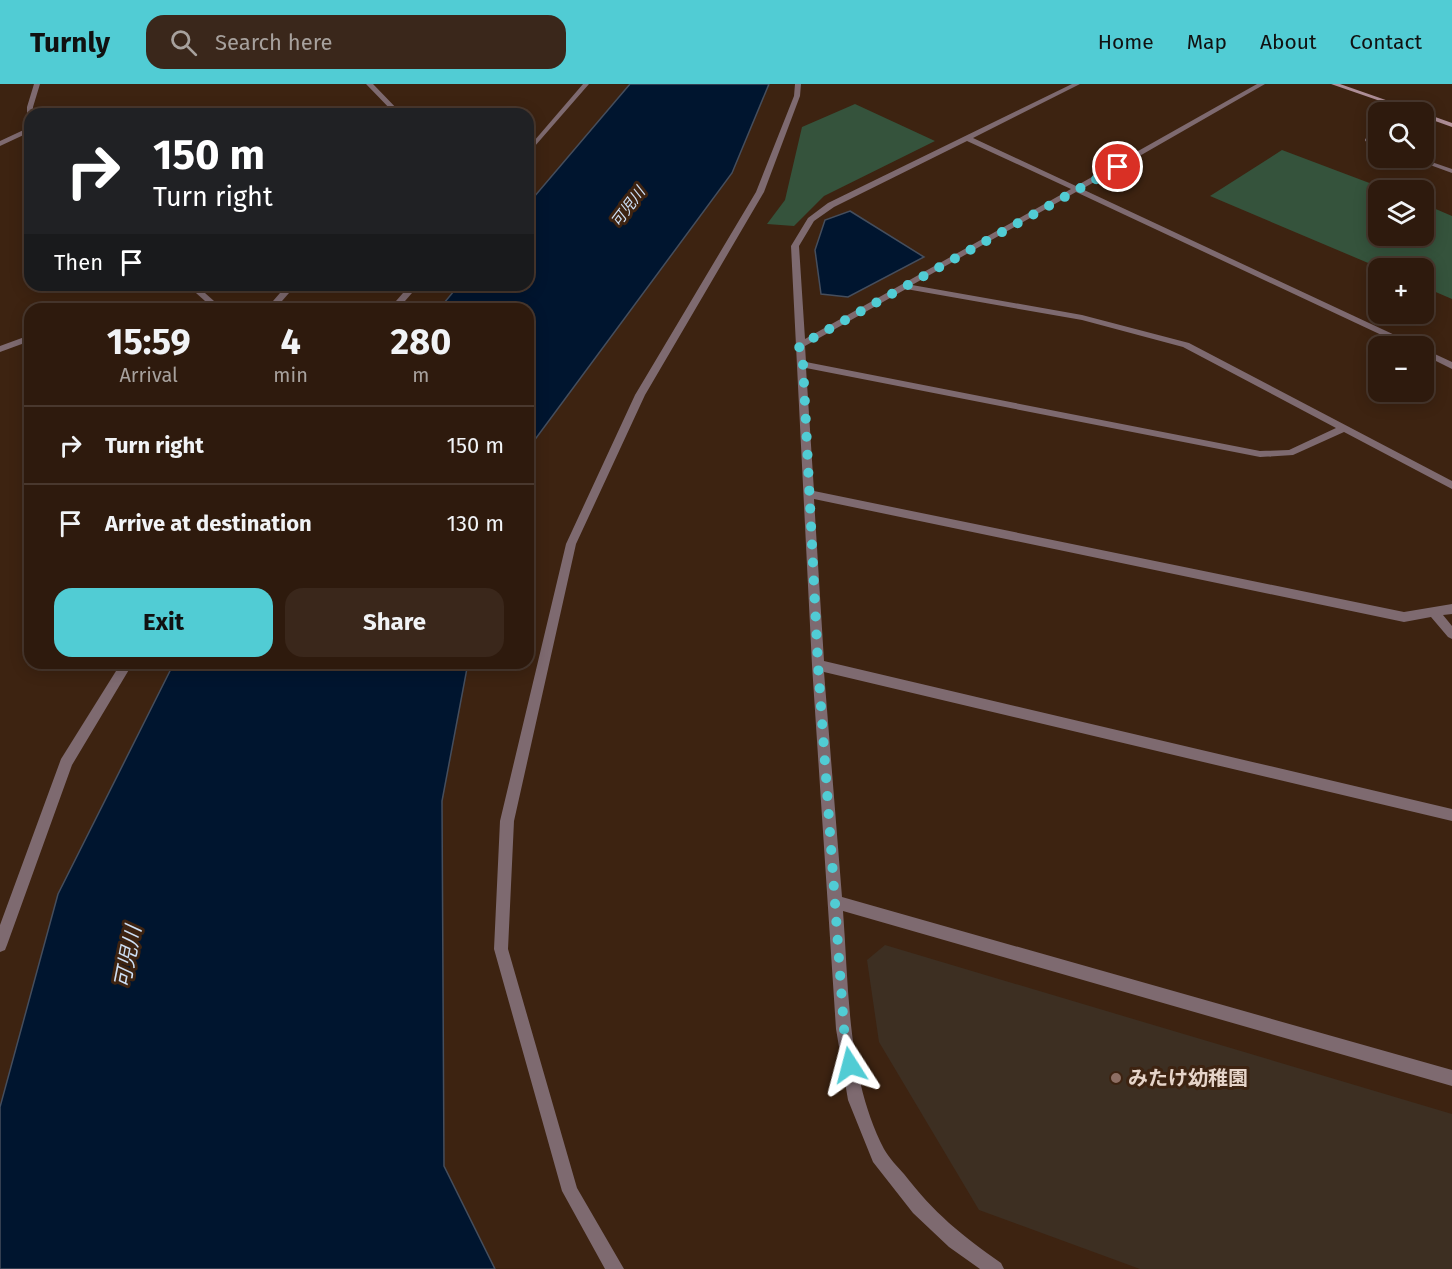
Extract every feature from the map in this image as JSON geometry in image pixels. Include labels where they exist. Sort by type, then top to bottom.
[{"type":"street","points":[[30,108],[37,84]]},
{"type":"street","points":[[369,84],[393,108]]},
{"type":"street","points":[[534,145],[586,84]]},
{"type":"street","points":[[615,1269],[570,1191],[501,949],[507,821],[571,544],[640,395],[760,192],[797,96],[798,84]]},
{"type":"street","points":[[995,1269],[955,1241],[919,1207],[879,1156],[854,1090],[844,1029],[818,665],[795,246],[811,220],[831,205],[1077,84]]},
{"type":"street","points":[[799,346],[1262,84]]},
{"type":"street","points":[[1334,84],[1383,102]]},
{"type":"street","points":[[1434,119],[1452,125]]},
{"type":"street","points":[[0,144],[24,132]]},
{"type":"street","points":[[967,138],[1390,336]]},
{"type":"street","points":[[1434,165],[1452,171]]},
{"type":"street","points":[[906,287],[1139,329],[1186,345],[1452,485]]},
{"type":"street","points":[[198,291],[212,303]]},
{"type":"street","points":[[275,303],[286,291]]},
{"type":"street","points":[[399,303],[410,291]]},
{"type":"street","points":[[0,349],[24,340]]},
{"type":"street","points":[[1434,357],[1452,366]]},
{"type":"street","points":[[803,364],[1260,454],[1290,453],[1343,429]]},
{"type":"street","points":[[808,494],[1404,617],[1434,614],[1452,609]]},
{"type":"street","points":[[1434,614],[1452,634]]},
{"type":"street","points":[[818,665],[1452,815]]},
{"type":"street","points":[[0,945],[66,762],[123,669]]},
{"type":"street","points":[[835,902],[1452,1078]]},
{"type":"shaded area","name":"みたけ幼稚園","points":[[885,945],[1452,1114],[1452,1269],[1140,1269],[979,1210],[879,1042],[867,960]]},
{"type":"green space","points":[[855,104],[935,141],[824,196],[794,226],[767,224],[785,200],[802,127]]},
{"type":"green space","points":[[1282,150],[1368,182],[1368,246],[1434,246],[1434,208],[1452,216],[1452,299],[1434,291],[1434,258],[1368,258],[1368,263],[1210,196]]},
{"type":"water","name":"可児川","points":[[630,84],[769,84],[732,173],[534,441],[534,303],[444,303],[454,291],[534,291],[534,197]]},
{"type":"water","points":[[850,211],[924,257],[848,297],[821,294],[815,250],[825,220]]},
{"type":"water","name":"可児川","points":[[171,669],[467,669],[442,801],[444,1166],[495,1269],[0,1269],[0,1107],[58,894]]},
{"type":"place","name":"みたけ幼稚園","points":[[1116,1078]]},
{"type":"route","points":[[850,1065],[844,1029],[818,665],[803,364],[799,346],[1118,167]]}]
